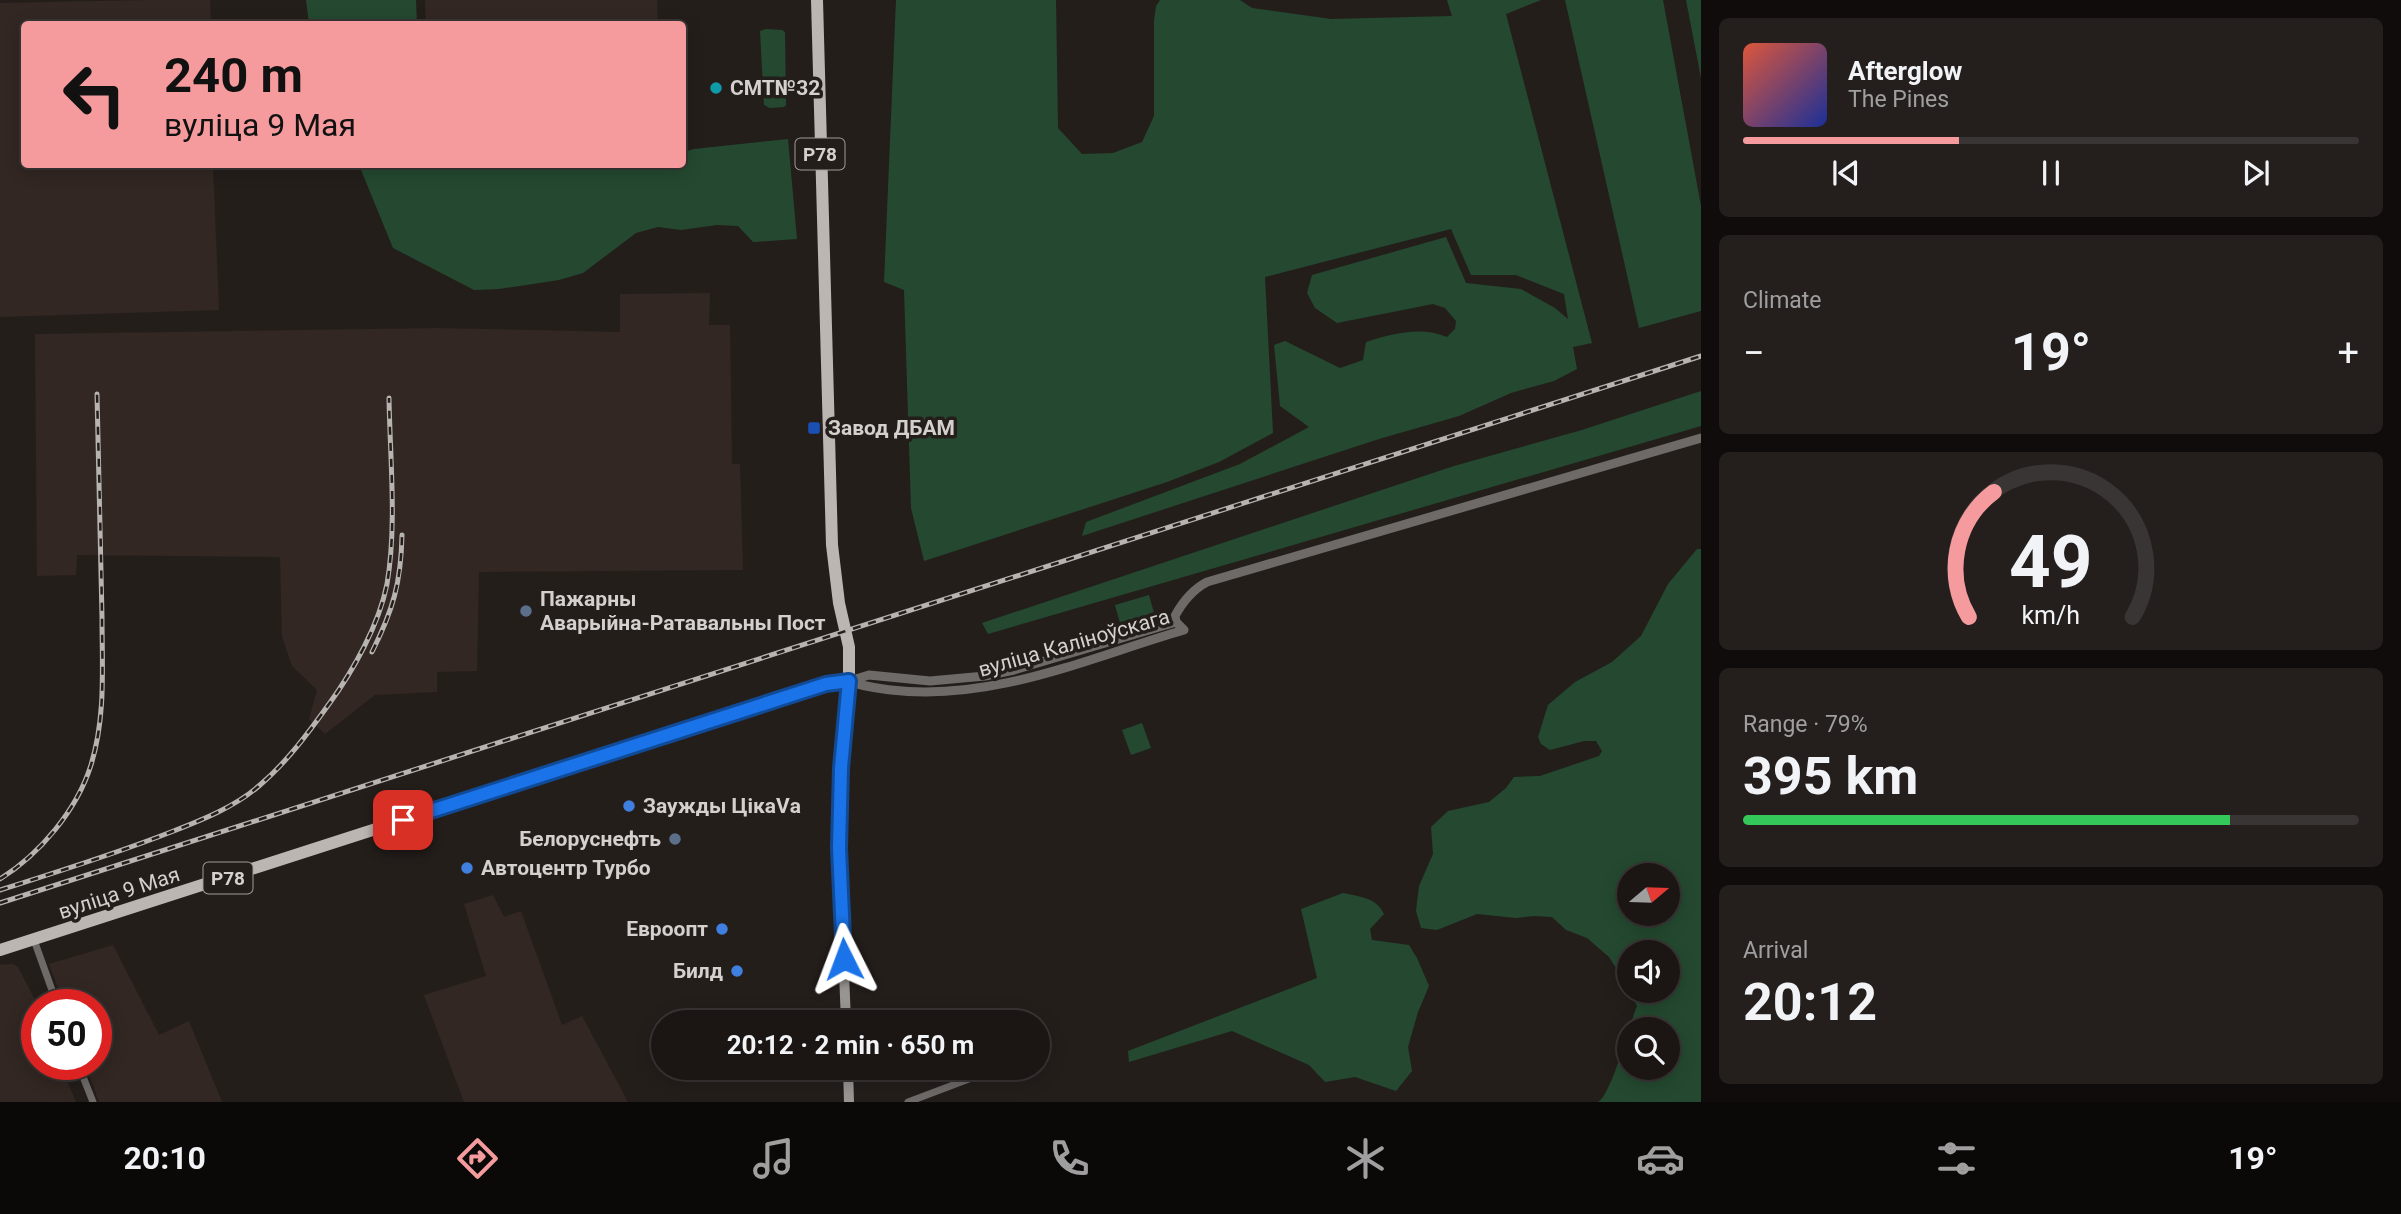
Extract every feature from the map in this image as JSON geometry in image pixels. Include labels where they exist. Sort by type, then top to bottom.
[{"type":"main road","name":"Р78","points":[[817,0],[832,545],[839,603],[849,646],[849,681]]},
{"type":"main road","name":"вуліца 9 Мая","points":[[0,950],[826,684],[849,681]]},
{"type":"main road","points":[[846,1010],[839,848],[841,768],[849,681]]},
{"type":"main road","points":[[848,1080],[849,1102]]},
{"type":"street","points":[[1176,622],[1175,616],[1184,601],[1195,589],[1207,582],[1701,438]]},
{"type":"street","name":"вуліца Каліноўскага","points":[[1176,622],[1184,629],[1018,681],[985,688],[950,692],[908,692],[860,686],[849,681],[869,675],[930,681],[985,676],[1014,670],[1176,622]]},
{"type":"street","points":[[34,940],[52,989]]},
{"type":"street","points":[[84,1080],[93,1102]]},
{"type":"street","points":[[908,1102],[966,1080]]},
{"type":"shaded area","points":[[210,0],[211,21],[21,21],[21,168],[213,168],[219,310],[0,317],[0,3]]},
{"type":"shaded area","points":[[425,0],[657,0],[658,21],[426,21]]},
{"type":"shaded area","points":[[710,293],[709,325],[730,325],[732,464],[740,464],[743,570],[479,572],[477,671],[437,672],[437,692],[375,695],[325,734],[309,719],[317,690],[292,666],[282,637],[280,557],[77,555],[76,575],[37,576],[35,334],[438,328],[620,332],[620,294]]},
{"type":"shaded area","points":[[493,895],[504,917],[521,911],[562,1025],[582,1016],[628,1102],[464,1102],[424,995],[486,976],[464,904]]},
{"type":"shaded area","points":[[113,945],[159,1035],[189,1021],[222,1102],[99,1102],[91,1080],[112,1080],[112,989],[58,989],[49,964]]},
{"type":"shaded area","points":[[13,964],[18,967],[29,989],[21,989],[21,1080],[67,1080],[76,1102],[0,1102],[0,965]]},
{"type":"green space","points":[[306,0],[416,0],[417,21],[309,21]]},
{"type":"green space","points":[[896,0],[1056,0],[1058,128],[1082,154],[1113,153],[1142,142],[1154,116],[1154,21],[1156,6],[1160,0],[1240,0],[1252,8],[1331,19],[1452,16],[1447,0],[1541,0],[1506,14],[1592,343],[1573,347],[1577,369],[1554,381],[1511,393],[1459,416],[1379,439],[1082,536],[1086,522],[1240,464],[1309,427],[1280,406],[1274,345],[1285,341],[1340,368],[1363,360],[1366,342],[1416,332],[1447,337],[1455,329],[1456,321],[1445,308],[1433,304],[1337,323],[1315,308],[1307,293],[1312,275],[1446,237],[1466,283],[1521,289],[1555,308],[1568,319],[1564,294],[1516,275],[1471,275],[1451,229],[1265,277],[1273,433],[1219,462],[1167,482],[924,561],[911,508],[904,290],[884,282]]},
{"type":"green space","points":[[1565,0],[1663,0],[1701,206],[1701,311],[1639,328]]},
{"type":"green space","points":[[1686,0],[1701,0],[1701,78]]},
{"type":"green space","points":[[766,29],[785,32],[784,107],[770,108],[764,105],[760,31]]},
{"type":"green space","points":[[788,139],[797,239],[753,242],[738,226],[717,225],[681,230],[658,227],[636,233],[583,273],[559,280],[474,290],[393,248],[360,168],[686,168],[686,151]]},
{"type":"green space","points":[[1701,391],[1701,426],[988,634],[982,623],[1454,466],[1582,430]]},
{"type":"green space","points":[[1697,549],[1701,549],[1701,1102],[1598,1102],[1609,1086],[1617,1066],[1617,1080],[1680,1080],[1680,1017],[1633,1017],[1636,1003],[1680,1003],[1680,940],[1617,940],[1617,969],[1609,957],[1587,938],[1566,930],[1552,917],[1516,918],[1477,914],[1437,930],[1421,928],[1416,911],[1419,886],[1433,854],[1431,827],[1448,811],[1489,802],[1506,788],[1514,777],[1540,776],[1599,756],[1602,751],[1596,741],[1584,741],[1550,750],[1541,744],[1538,737],[1548,705],[1575,682],[1612,662],[1641,636],[1668,584]]},
{"type":"green space","points":[[1149,595],[1154,613],[1120,623],[1115,605]]},
{"type":"green space","points":[[1142,723],[1151,748],[1131,755],[1122,730]]},
{"type":"green space","points":[[1343,893],[1367,899],[1381,908],[1384,914],[1370,929],[1372,940],[1409,945],[1429,986],[1408,1047],[1412,1071],[1396,1091],[1355,1077],[1325,1082],[1309,1065],[1232,1031],[1129,1062],[1128,1051],[1317,978],[1301,909]]},
{"type":"railway","points":[[0,903],[1701,356]]},
{"type":"railway","points":[[0,879],[43,844],[67,814],[85,782],[96,747],[102,673],[97,394]]},
{"type":"railway","points":[[0,890],[129,848],[218,812],[260,785],[305,736],[356,662],[378,615],[387,584],[392,539],[389,398]]},
{"type":"railway","points":[[372,652],[394,596],[400,568],[402,535]]},
{"type":"place","name":"СМТ№32","points":[[716,88]]},
{"type":"place","name":"Завод ДБАМ","points":[[814,428]]},
{"type":"place","name":"Пажарны Аварыйна-Ратавальны Пост","points":[[526,611]]},
{"type":"place","name":"Заужды ЦікаVа","points":[[629,806]]},
{"type":"place","name":"Белоруснефть","points":[[675,839]]},
{"type":"place","name":"Автоцентр Турбо","points":[[467,868]]},
{"type":"place","name":"Евроопт","points":[[722,929]]},
{"type":"place","name":"Билд","points":[[737,971]]},
{"type":"route","points":[[403,820],[826,684],[849,681],[841,768],[839,848],[844,959]]}]
